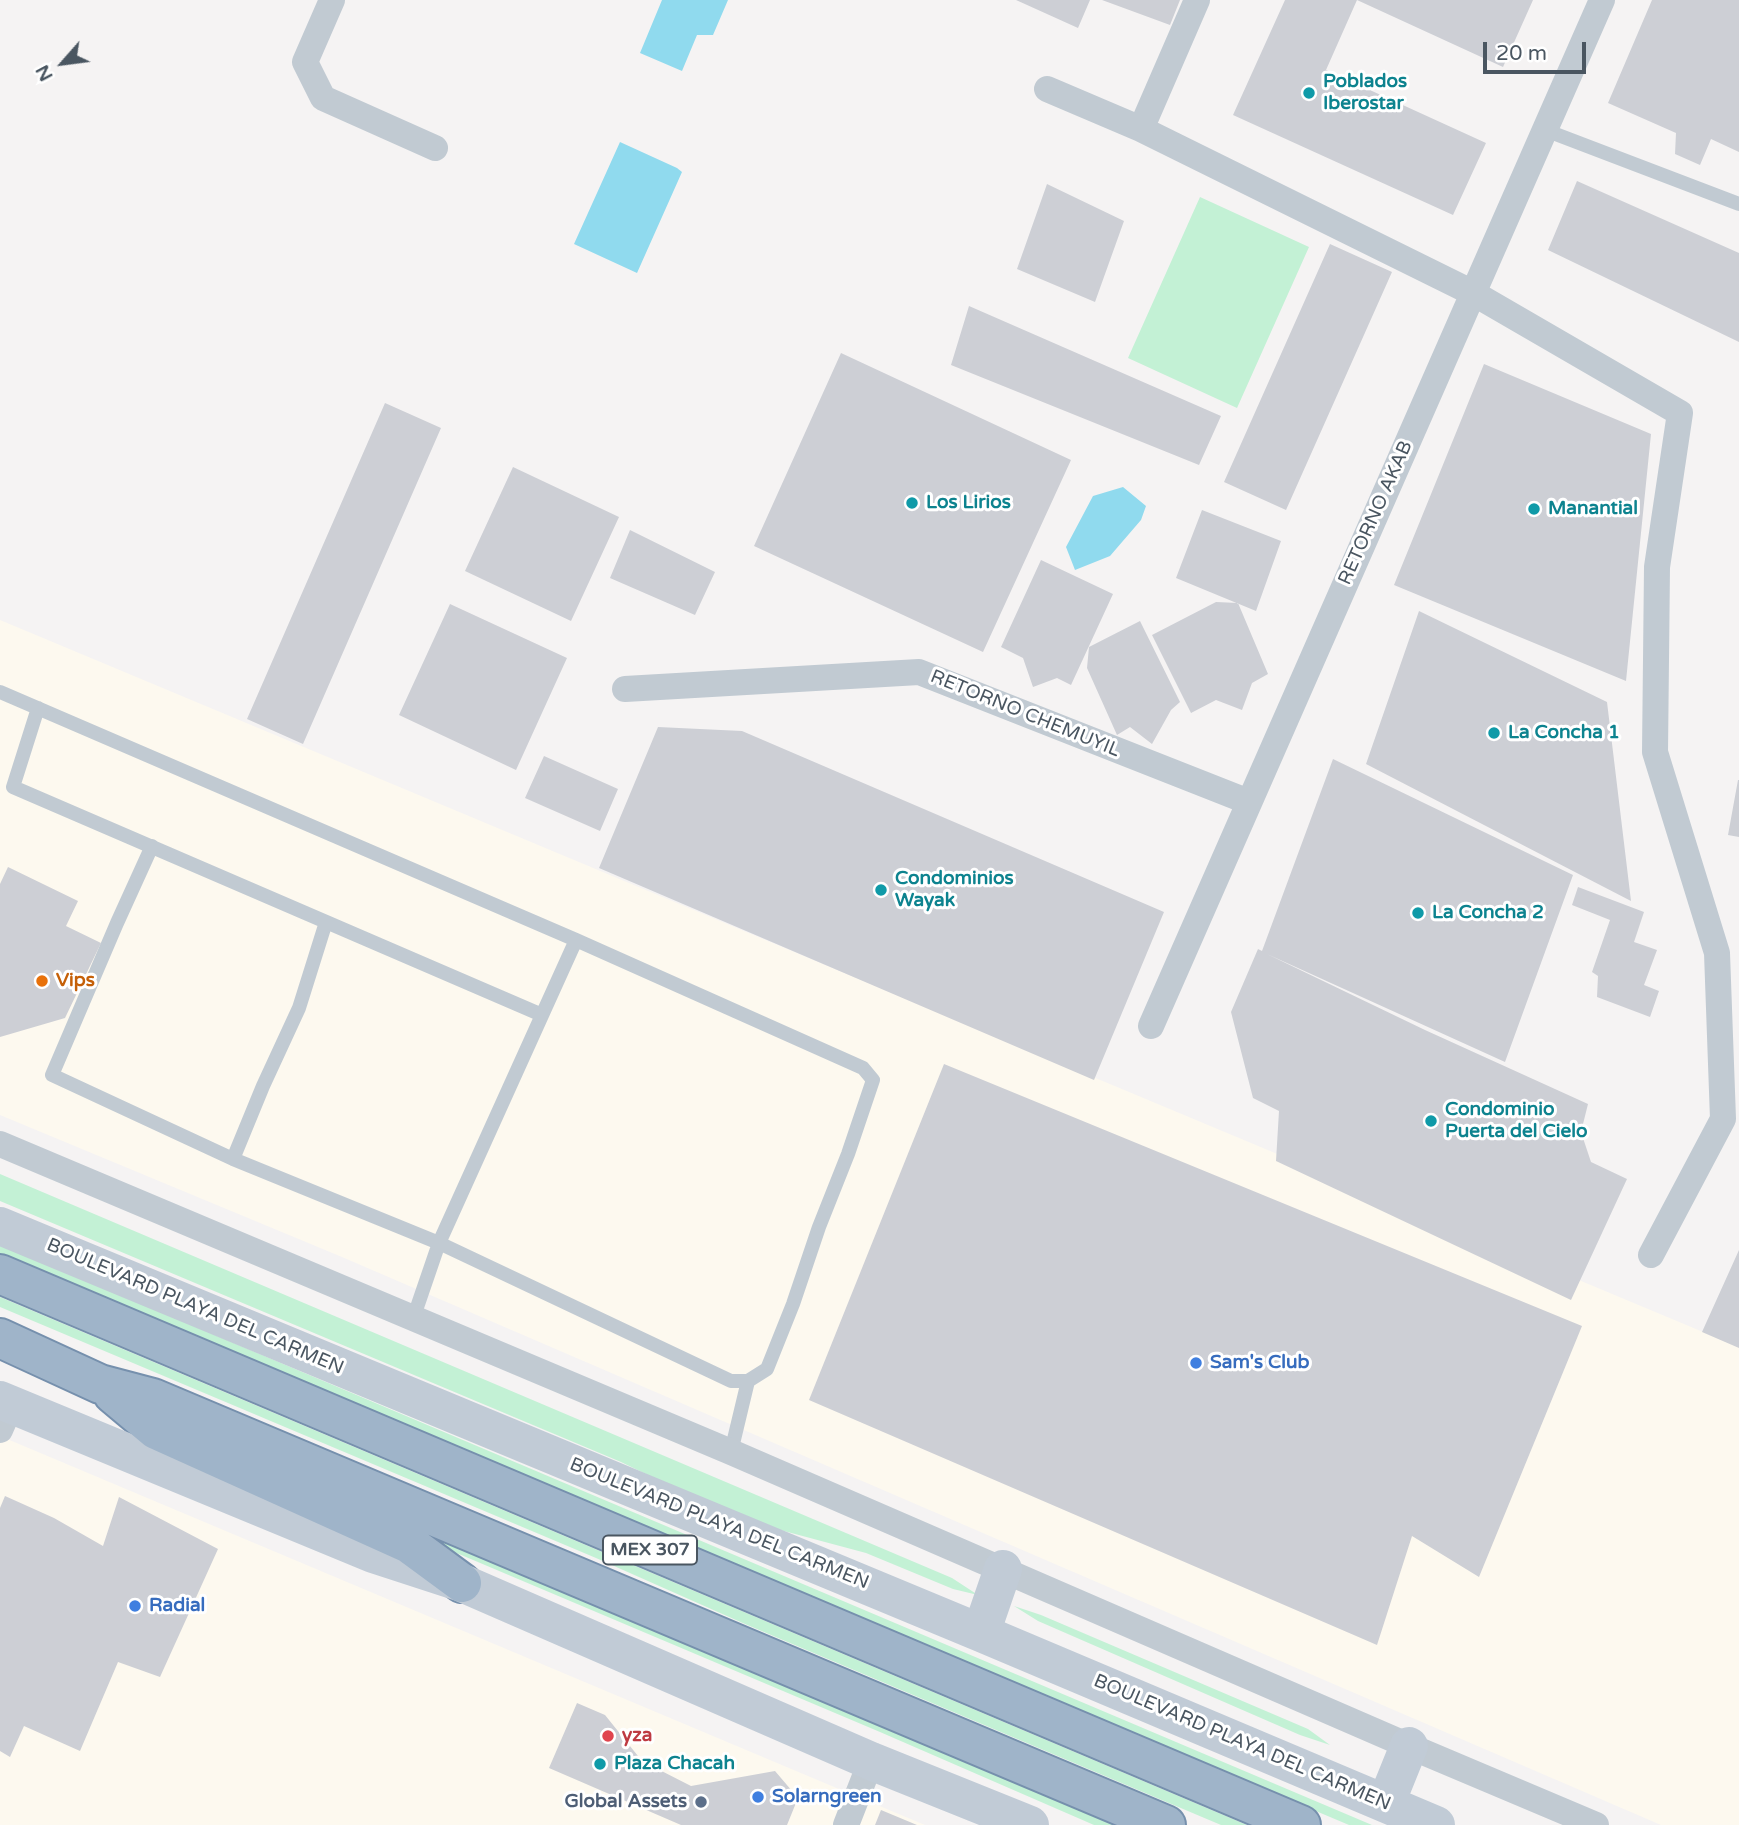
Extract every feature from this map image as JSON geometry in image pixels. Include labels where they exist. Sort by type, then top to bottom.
[{"type":"highway","name":"MEX 307","points":[[0,1274],[1301,1825]]},
{"type":"highway","name":"MEX 307","points":[[0,1338],[100,1384],[166,1403],[1166,1825]]},
{"type":"highway","points":[[100,1384],[156,1430],[409,1544],[462,1583]]},
{"type":"main road","name":"BOULEVARD PLAYA DEL CARMEN","points":[[0,1226],[1436,1825]]},
{"type":"main road","points":[[4,1411],[373,1554],[462,1583],[871,1761],[1030,1825]]},
{"type":"main road","points":[[981,1633],[1003,1569]]},
{"type":"main road","points":[[1386,1803],[1409,1746]]},
{"type":"street","points":[[332,0],[305,62],[323,98],[435,148]]},
{"type":"street","points":[[1141,129],[1197,0]]},
{"type":"street","name":"RETORNO AKAB","points":[[1151,1026],[1602,0]]},
{"type":"street","points":[[1047,89],[1141,129],[1473,293],[1679,413],[1657,567],[1655,752],[1717,953],[1723,1119],[1651,1255]]},
{"type":"street","name":"RETORNO CHEMUYIL","points":[[625,689],[919,672],[1249,802]]},
{"type":"street","points":[[0,1144],[731,1452],[1596,1825]]},
{"type":"street","points":[[846,1825],[871,1761]]},
{"type":"lane","points":[[1545,130],[1739,204]]},
{"type":"lane","points":[[0,692],[576,940],[863,1068],[873,1080],[767,1369],[748,1381],[731,1381],[439,1243],[233,1159],[52,1075],[152,846]]},
{"type":"lane","points":[[38,709],[13,787],[542,1015]]},
{"type":"lane","points":[[233,1159],[299,1008],[326,922]]},
{"type":"lane","points":[[413,1319],[439,1243],[576,940]]},
{"type":"lane","points":[[731,1452],[748,1381]]},
{"type":"shaded area","points":[[0,620],[1739,1347],[1739,1825],[1661,1825],[342,1257],[0,1115]]},
{"type":"shaded area","points":[[0,1436],[827,1784],[925,1825],[0,1825]]},
{"type":"green space","points":[[1200,197],[1309,247],[1237,408],[1128,358]]},
{"type":"green space","points":[[0,1174],[952,1578],[978,1595],[953,1589],[866,1553],[769,1527],[0,1201]]},
{"type":"green space","points":[[0,1244],[1372,1825],[1349,1825],[0,1256]]},
{"type":"green space","points":[[0,1297],[1247,1825],[1221,1825],[745,1624],[596,1558],[0,1307]]},
{"type":"green space","points":[[348,1497],[1124,1825],[1094,1825],[343,1505]]},
{"type":"green space","points":[[1014,1606],[1041,1615],[1308,1729],[1330,1745],[1300,1735],[1038,1621]]},
{"type":"water","points":[[662,0],[728,0],[713,35],[697,35],[682,71],[640,53]]},
{"type":"water","points":[[620,142],[682,172],[637,273],[574,244]]},
{"type":"water","points":[[1123,487],[1146,506],[1141,520],[1110,556],[1075,570],[1066,547],[1093,496]]},
{"type":"building","points":[[1016,0],[1090,0],[1078,28]]},
{"type":"building","points":[[1102,0],[1180,0],[1170,25]]},
{"type":"building","name":"Poblados Iberostar","points":[[1285,0],[1357,0],[1326,70],[1486,143],[1453,215],[1233,115]]},
{"type":"building","points":[[1357,0],[1533,0],[1503,67]]},
{"type":"building","points":[[1652,0],[1739,0],[1739,152],[1711,139],[1700,165],[1675,154],[1676,133],[1608,103]]},
{"type":"building","points":[[1577,181],[1739,253],[1739,342],[1548,250]]},
{"type":"building","points":[[1047,184],[1124,221],[1095,302],[1017,269]]},
{"type":"building","points":[[1330,244],[1392,272],[1286,510],[1224,482]]},
{"type":"building","points":[[969,306],[1221,416],[1199,465],[951,365]]},
{"type":"building","name":"Los Lirios","points":[[841,353],[1071,460],[983,652],[754,546]]},
{"type":"building","name":"Manantial","points":[[1484,364],[1651,434],[1626,681],[1394,585]]},
{"type":"building","points":[[385,403],[441,428],[303,744],[247,719]]},
{"type":"building","points":[[513,467],[619,517],[571,621],[465,571]]},
{"type":"building","points":[[1202,510],[1281,541],[1256,611],[1176,578]]},
{"type":"building","points":[[630,530],[715,572],[695,615],[610,578]]},
{"type":"building","points":[[1041,560],[1113,594],[1071,685],[1057,678],[1033,687],[1023,658],[1001,647]]},
{"type":"building","points":[[1216,602],[1238,603],[1268,674],[1252,683],[1242,710],[1216,700],[1191,713],[1152,635]]},
{"type":"building","points":[[450,604],[567,658],[516,770],[399,715]]},
{"type":"building","name":"La Concha 1","points":[[1419,611],[1607,702],[1631,901],[1366,764]]},
{"type":"building","points":[[1140,621],[1180,702],[1171,710],[1152,744],[1130,727],[1117,735],[1087,668],[1089,647]]},
{"type":"building","name":"Condominios Wayak","points":[[658,727],[742,731],[1164,912],[1094,1080],[599,868]]},
{"type":"building","points":[[544,756],[618,789],[600,831],[525,798]]},
{"type":"building","points":[[1333,759],[1573,875],[1505,1062],[1267,954],[1588,1104],[1581,1132],[1591,1162],[1627,1179],[1571,1300],[1276,1161],[1279,1111],[1253,1098],[1231,1012],[1258,949],[1262,951]]},
{"type":"building","points":[[1739,780],[1739,837],[1728,835]]},
{"type":"building","name":"Vips","points":[[8,867],[78,901],[66,926],[101,943],[65,1018],[0,1037],[0,884]]},
{"type":"building","points":[[1578,887],[1644,912],[1634,942],[1657,950],[1644,985],[1659,991],[1650,1017],[1597,997],[1598,976],[1592,972],[1610,920],[1572,905]]},
{"type":"building","name":"Sam's Club","points":[[944,1064],[1582,1326],[1479,1577],[1412,1536],[1377,1645],[809,1400]]},
{"type":"building","points":[[1739,1250],[1739,1348],[1702,1332]]},
{"type":"building","points":[[5,1496],[54,1518],[103,1546],[119,1497],[218,1549],[160,1677],[118,1662],[80,1751],[24,1726],[10,1757],[0,1751],[0,1508]]},
{"type":"building","name":"Plaza Chacah","points":[[577,1703],[605,1715],[642,1761],[691,1786],[775,1771],[798,1798],[787,1825],[681,1825],[549,1768]]},
{"type":"building","points":[[881,1810],[917,1825],[875,1825]]},
{"type":"place","name":"Poblados Iberostar","points":[[1309,93]]},
{"type":"place","name":"Los Lirios","points":[[912,503]]},
{"type":"place","name":"Manantial","points":[[1534,509]]},
{"type":"place","name":"La Concha 1","points":[[1494,733]]},
{"type":"place","name":"Condominios Wayak","points":[[881,890]]},
{"type":"place","name":"La Concha 2","points":[[1418,913]]},
{"type":"place","name":"Vips","points":[[42,981]]},
{"type":"place","name":"Condominio Puerta del Cielo","points":[[1431,1121]]},
{"type":"place","name":"Sam's Club","points":[[1196,1363]]},
{"type":"place","name":"Radial","points":[[135,1606]]},
{"type":"place","name":"yza","points":[[608,1736]]},
{"type":"place","name":"Plaza Chacah","points":[[600,1764]]},
{"type":"place","name":"Solarngreen","points":[[758,1797]]},
{"type":"place","name":"Global Assets","points":[[701,1802]]}]
